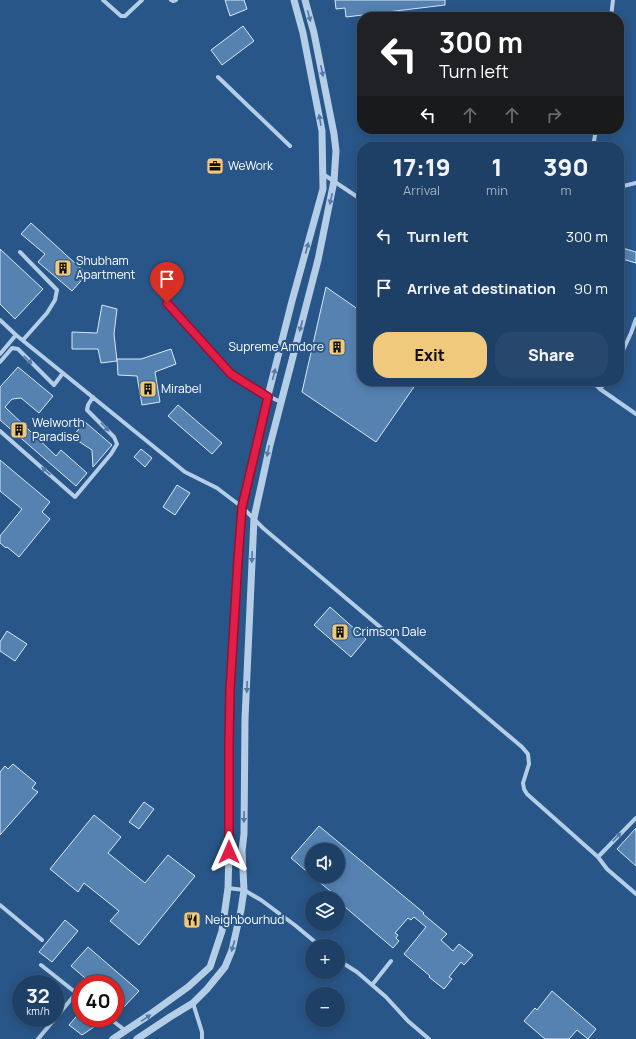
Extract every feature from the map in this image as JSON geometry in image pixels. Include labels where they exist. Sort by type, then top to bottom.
[{"type":"street","points":[[103,0],[121,16],[125,16],[142,0]]},
{"type":"street","points":[[171,0],[176,0]]},
{"type":"street","points":[[113,1039],[188,987],[210,967],[222,931],[228,888],[230,690],[242,507],[292,301],[323,189],[322,131],[303,33],[294,0]]},
{"type":"street","points":[[138,1039],[193,1003],[225,967],[232,950],[242,910],[244,890],[242,851],[244,826],[245,719],[254,518],[270,445],[318,260],[334,181],[336,151],[334,134],[314,33],[305,0]]},
{"type":"street","points":[[612,12],[614,0]]},
{"type":"street","points":[[218,77],[290,146]]},
{"type":"street","points":[[323,174],[357,197]]},
{"type":"street","points":[[624,186],[636,183]]},
{"type":"street","points":[[20,252],[57,290],[56,300],[47,313],[23,340]]},
{"type":"street","points":[[167,303],[231,374],[268,397],[281,402]]},
{"type":"street","points":[[624,348],[636,318]]},
{"type":"street","points":[[0,320],[16,335],[185,472],[217,488],[242,507],[263,528],[522,747],[528,754],[529,764],[523,783],[527,794],[598,857],[607,869],[636,894]]},
{"type":"street","points":[[0,354],[16,335]]},
{"type":"street","points":[[0,362],[12,348],[18,349],[54,385],[63,373]]},
{"type":"street","points":[[597,386],[636,414]]},
{"type":"street","points":[[0,431],[75,497],[111,454],[117,444],[114,437],[87,410],[93,397]]},
{"type":"street","points":[[598,857],[636,818]]},
{"type":"street","points":[[228,888],[244,890],[261,900],[312,939]]},
{"type":"street","points":[[0,905],[42,940]]},
{"type":"street","points":[[372,985],[391,961]]},
{"type":"street","points":[[345,964],[357,972],[386,997],[408,1021],[429,1039]]},
{"type":"street","points":[[41,965],[72,990]]},
{"type":"street","points":[[38,1039],[72,998]]},
{"type":"street","points":[[193,1003],[202,1032],[202,1039]]},
{"type":"street","points":[[121,1027],[126,1031]]},
{"type":"building","points":[[225,0],[244,0],[247,9],[230,16]]},
{"type":"building","points":[[335,0],[445,0],[445,5],[387,12],[357,12],[357,16],[346,17],[345,8],[336,9]]},
{"type":"building","points":[[243,26],[254,41],[222,65],[211,50]]},
{"type":"building","name":"Shubham Apartment","points":[[31,223],[87,274],[72,291],[38,262],[45,254],[21,234]]},
{"type":"building","points":[[624,248],[636,252],[636,263],[624,259]]},
{"type":"building","points":[[0,249],[43,289],[15,319],[0,304]]},
{"type":"building","name":"Supreme Amdore","points":[[326,287],[357,309],[357,386],[415,386],[376,442],[302,392]]},
{"type":"building","points":[[102,305],[117,309],[114,334],[117,361],[101,363],[98,349],[72,349],[72,332],[97,333]]},
{"type":"building","name":"Mirabel","points":[[171,349],[176,364],[155,372],[160,402],[142,405],[137,376],[118,375],[117,359],[141,359]]},
{"type":"building","name":"Welworth Paradise","points":[[18,367],[53,396],[39,413],[21,398],[12,399],[5,407],[56,456],[61,450],[87,473],[76,486],[0,420],[0,387]]},
{"type":"building","points":[[178,405],[222,443],[212,454],[168,416]]},
{"type":"building","points":[[85,422],[112,445],[93,467],[92,450],[72,437]]},
{"type":"building","points":[[141,449],[152,458],[145,467],[134,457]]},
{"type":"building","points":[[0,460],[50,502],[42,512],[50,519],[19,557],[0,543],[0,536],[22,509],[0,491]]},
{"type":"building","points":[[177,485],[190,493],[175,515],[163,507]]},
{"type":"building","name":"Crimson Dale","points":[[330,607],[366,639],[351,657],[314,625]]},
{"type":"building","points":[[7,631],[27,644],[15,661],[0,651],[0,642]]},
{"type":"building","points":[[13,764],[36,783],[32,788],[38,792],[0,835],[0,772],[5,766],[8,769]]},
{"type":"building","points":[[144,802],[154,809],[139,829],[129,822]]},
{"type":"building","points":[[94,815],[121,837],[108,853],[145,883],[168,855],[195,876],[139,945],[110,921],[119,911],[84,883],[78,892],[50,869]]},
{"type":"building","points":[[319,826],[340,843],[305,843],[305,870],[291,858]]},
{"type":"building","points":[[636,828],[636,866],[617,849]]},
{"type":"building","points":[[345,848],[447,934],[441,940],[453,951],[459,944],[473,955],[464,965],[461,962],[449,977],[452,979],[444,989],[404,954],[426,927],[414,917],[411,920],[408,918],[395,933],[398,935],[396,938],[399,941],[393,948],[345,907],[345,891],[330,891],[321,883],[345,883]]},
{"type":"building","points":[[65,920],[78,931],[52,962],[39,952]]},
{"type":"building","points":[[88,947],[120,975],[82,975],[71,966]]},
{"type":"building","points":[[124,978],[139,991],[124,1007]]},
{"type":"building","points":[[552,991],[596,1029],[588,1039],[577,1030],[569,1039],[545,1039],[524,1021],[535,1008],[537,1010]]},
{"type":"building","points":[[72,1022],[72,1027],[94,1027],[82,1035],[69,1025]]},
{"type":"place","name":"WeWork","points":[[215,166]]},
{"type":"place","name":"Shubham Apartment","points":[[63,268]]},
{"type":"place","name":"Supreme Amdore","points":[[337,347]]},
{"type":"place","name":"Mirabel","points":[[148,389]]},
{"type":"place","name":"Welworth Paradise","points":[[19,430]]},
{"type":"place","name":"Crimson Dale","points":[[340,632]]},
{"type":"place","name":"Neighbourhud","points":[[192,920]]},
{"type":"route","points":[[167,303],[225,369],[239,380],[268,397],[242,507],[230,690],[229,852]]}]
